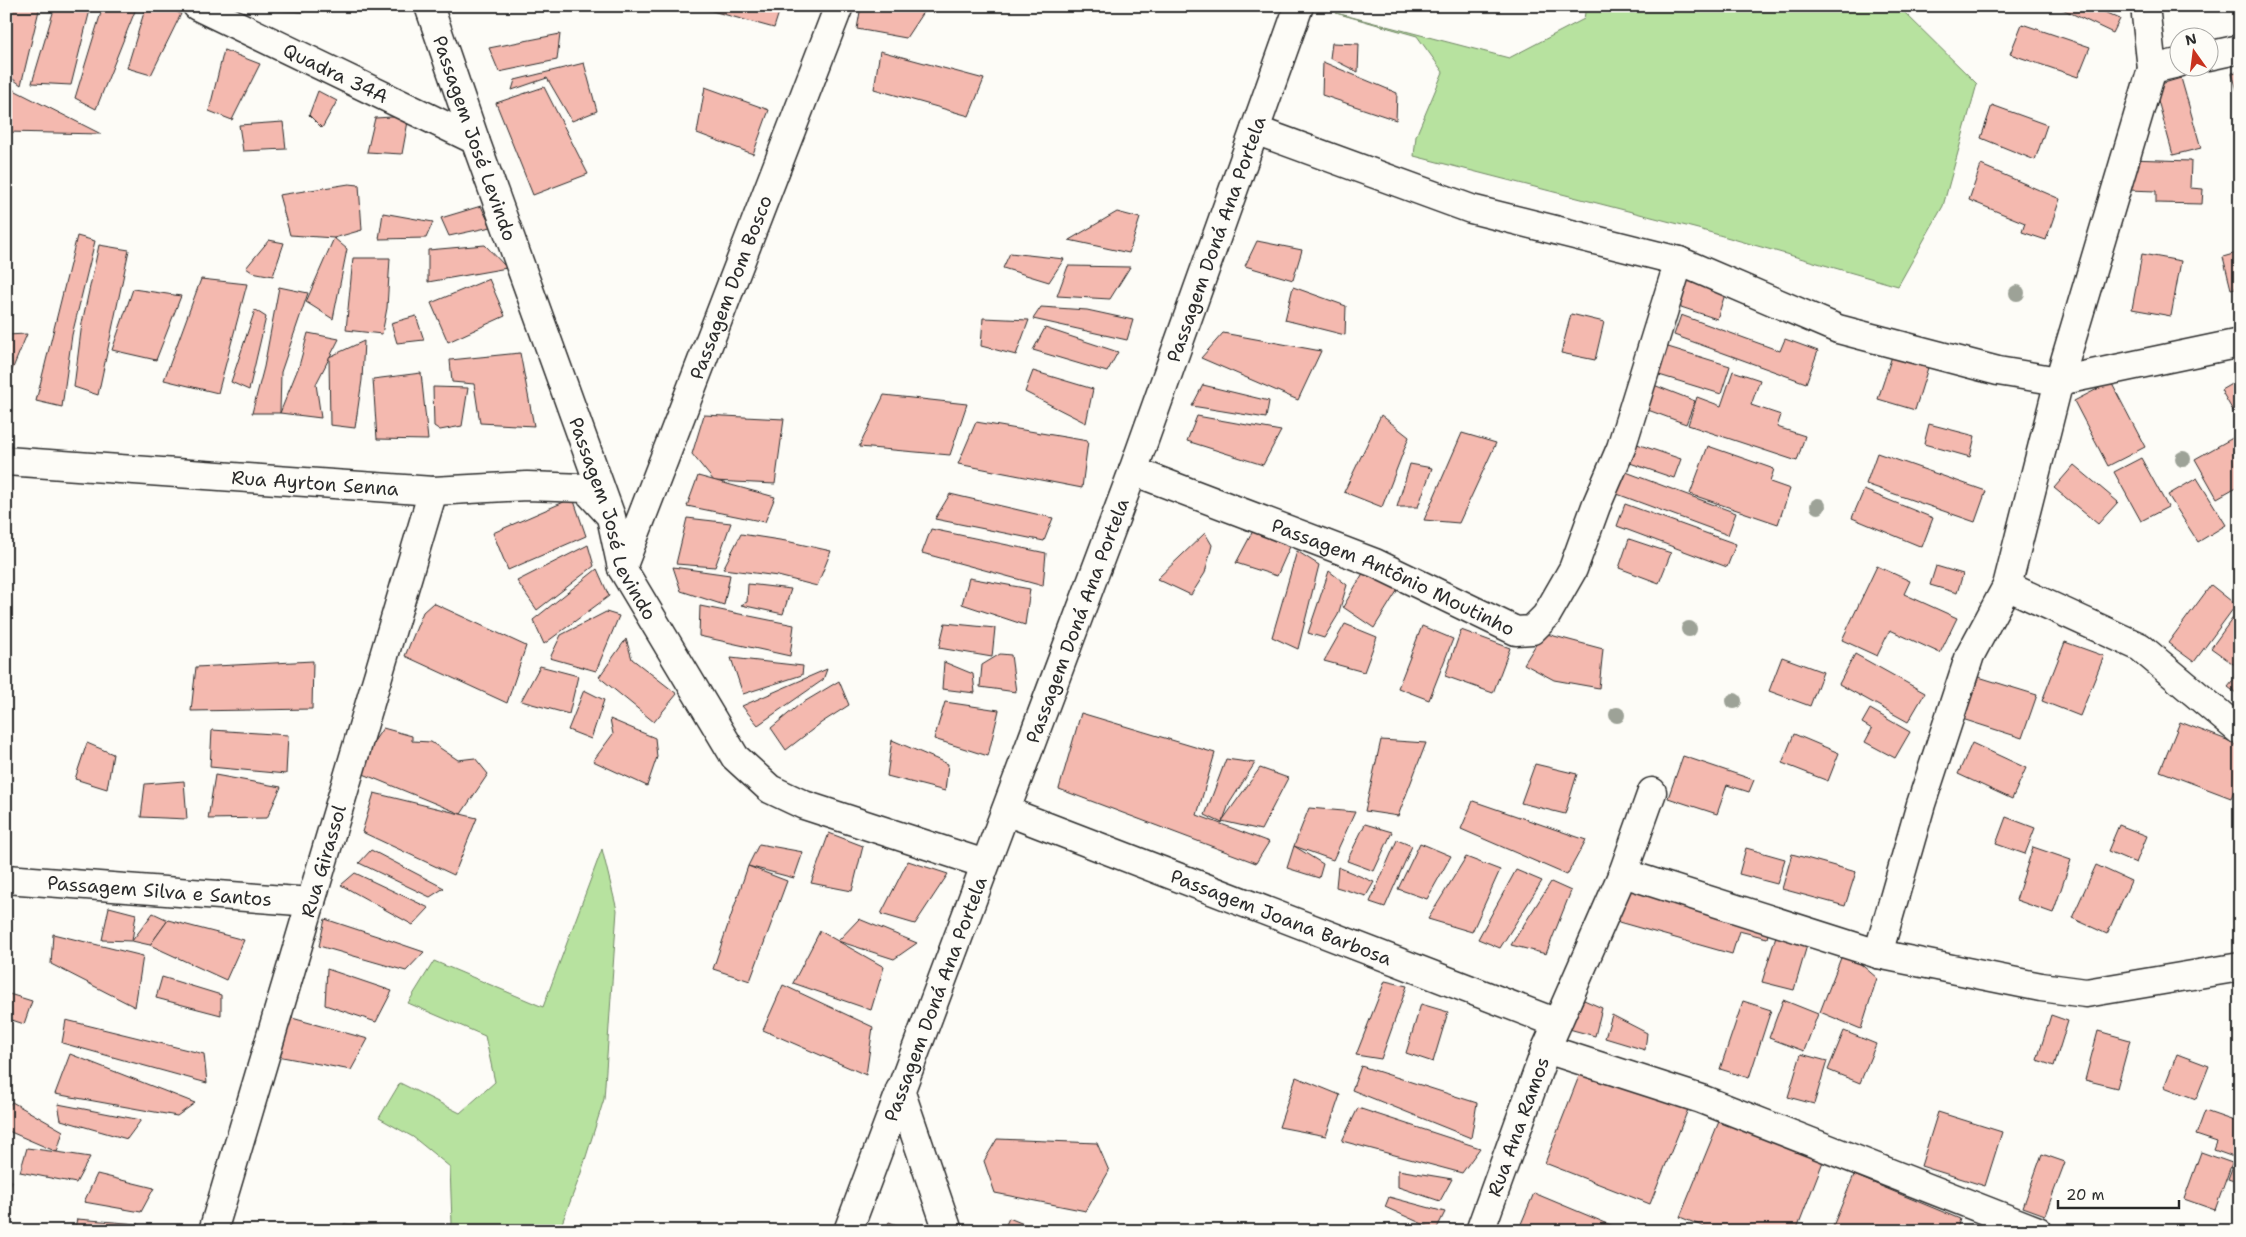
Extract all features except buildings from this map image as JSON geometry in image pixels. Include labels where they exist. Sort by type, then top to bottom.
[{"type":"street","name":"Quadra 34A","points":[[197,6],[475,140]]},
{"type":"street","name":"Passagem José Levindo","points":[[430,6],[475,140],[611,517],[622,568],[735,757],[770,789],[804,805],[984,864]]},
{"type":"street","name":"Passagem Dom Bosco","points":[[622,568],[839,6]]},
{"type":"street","name":"Passagem Doná Ana Portela","points":[[848,1231],[984,864],[1006,811],[1133,471],[1299,6]]},
{"type":"street","points":[[1878,954],[1921,804],[1970,655],[2007,586],[2059,381],[2152,69],[2145,6]]},
{"type":"street","points":[[2218,54],[2240,50]]},
{"type":"street","points":[[2152,69],[2168,65]]},
{"type":"street","points":[[1255,130],[1471,209],[1679,261],[1838,329],[1998,371],[2059,381],[2240,343]]},
{"type":"street","name":"Passagem Antônio Moutinho","points":[[1133,471],[1375,562],[1516,631],[1532,630],[1546,616],[1574,569],[1596,506],[1621,448],[1679,261]]},
{"type":"street","name":"Rua Ayrton Senna","points":[[6,461],[433,491],[527,486],[586,488],[611,517]]},
{"type":"street","name":"Rua Girassol","points":[[213,1231],[433,491]]},
{"type":"street","points":[[2007,586],[2140,647],[2240,731]]},
{"type":"street","name":"Rua Ana Ramos","points":[[1480,1231],[1546,1049],[1623,873],[1652,792]]},
{"type":"street","name":"Passagem Joana Barbosa","points":[[1006,811],[1557,1023]]},
{"type":"street","points":[[1623,873],[1878,954],[2041,987],[2086,992],[2240,967]]},
{"type":"street","name":"Passagem Silva e Santos","points":[[6,879],[311,902]]},
{"type":"street","points":[[1546,1049],[1701,1099],[2004,1225],[2038,1231]]},
{"type":"street","points":[[900,1090],[948,1231]]},
{"type":"green space","points":[[1586,6],[1898,6],[1977,84],[1943,206],[1898,286],[1698,229],[1414,156],[1416,136],[1443,72],[1417,36],[1336,13],[1509,58],[1584,19]]},
{"type":"green space","points":[[602,849],[617,910],[604,1099],[580,1176],[559,1231],[449,1231],[452,1223],[450,1167],[413,1137],[379,1118],[400,1083],[460,1113],[495,1082],[485,1036],[408,1003],[434,961],[543,1007]]}]
